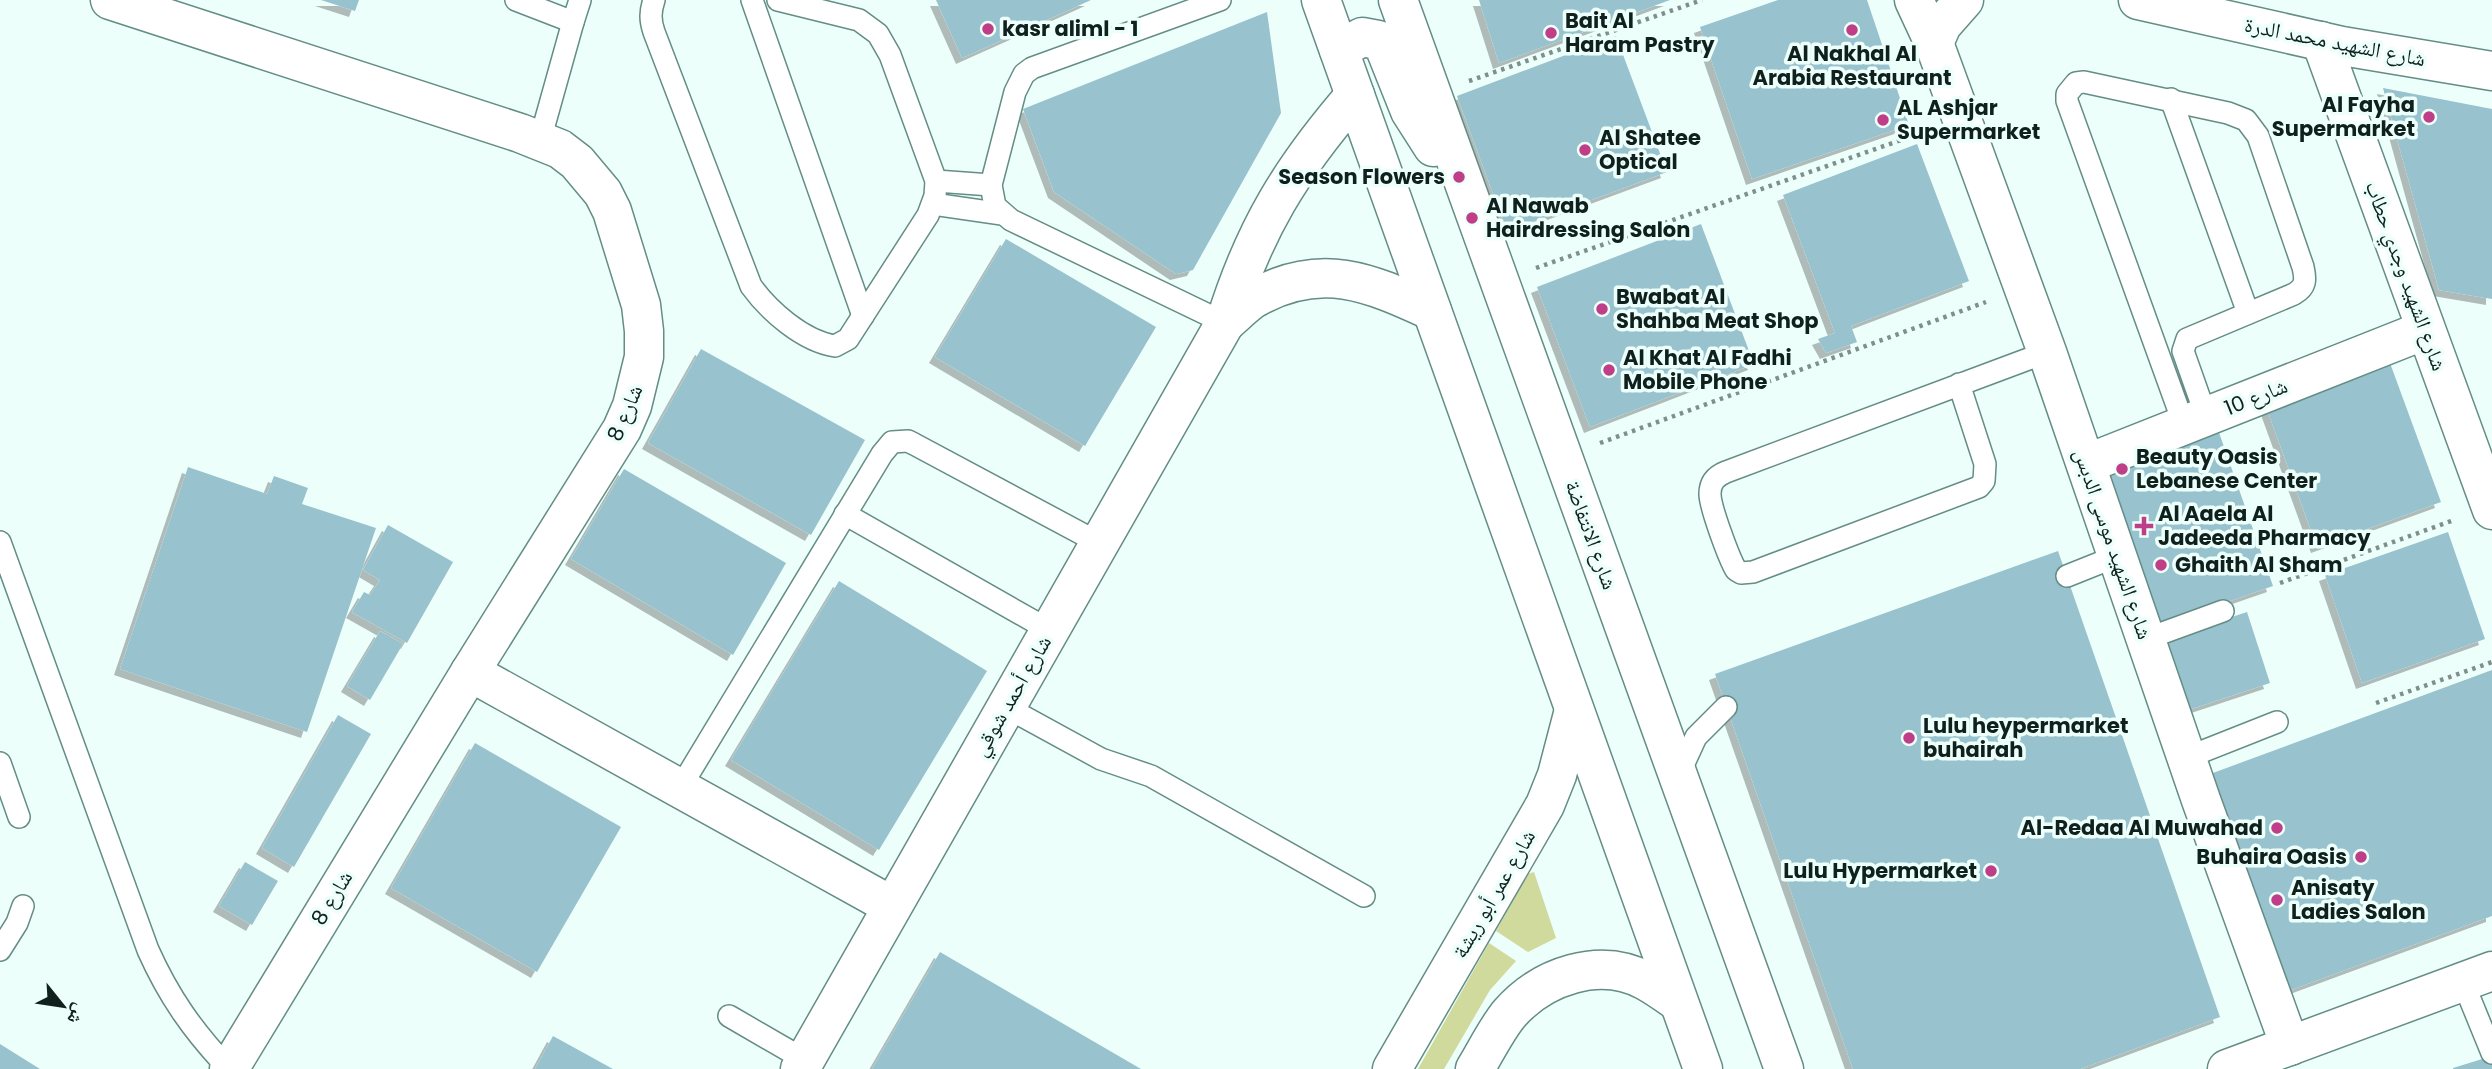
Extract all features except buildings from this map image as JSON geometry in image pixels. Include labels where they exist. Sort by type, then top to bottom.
[{"type":"street","name":"شارع 8","points":[[110,0],[540,140],[560,149],[578,162],[603,193],[612,211],[641,305],[644,357],[640,382],[622,429],[470,672],[229,1069]]},
{"type":"street","points":[[1321,0],[1703,1069]]},
{"type":"street","name":"شارع الانتفاضة","points":[[1398,0],[1784,1069]]},
{"type":"street","name":"شارع الشهيد موسى الدبس","points":[[1914,0],[1934,43],[2047,352],[2186,758],[2205,799],[2290,1046]]},
{"type":"street","points":[[1934,43],[1942,25],[1965,0]]},
{"type":"street","name":"شارع الشهيد محمد الدرة","points":[[2138,0],[2210,8],[2321,41],[2492,71]]},
{"type":"street","points":[[1339,50],[1362,37],[1378,40],[1384,46],[1397,83],[1426,138],[1465,186]]},
{"type":"street","name":"شارع الشهيد وجدي حطاب","points":[[2321,41],[2491,508]]},
{"type":"street","name":"شارع أحمد شوقي","points":[[803,1064],[1226,323],[1243,270],[1276,201],[1299,164],[1355,96]]},
{"type":"street","name":"شارع أحمد شوقي","points":[[1226,323],[1253,299],[1286,284],[1322,278],[1358,281],[1432,311]]},
{"type":"street","name":"شارع 10","points":[[2086,464],[2425,330]]},
{"type":"street","points":[[470,672],[892,906]]},
{"type":"street","name":"شارع عمر أبو ريشة","points":[[1392,1069],[1545,806],[1557,775],[1574,710]]},
{"type":"street","points":[[1475,1069],[1508,1015],[1528,994],[1554,979],[1582,971],[1614,971],[1645,980],[1678,1002]]},
{"type":"street","points":[[2227,1069],[2483,978]]},
{"type":"lane","points":[[516,0],[573,22]]},
{"type":"lane","points":[[540,140],[580,0]]},
{"type":"lane","points":[[654,0],[650,21],[751,286],[762,302],[777,316],[828,345],[843,344],[849,339],[928,215],[933,204],[936,181],[890,55],[878,34],[859,20],[778,0]]},
{"type":"lane","points":[[752,0],[863,316]]},
{"type":"lane","points":[[1002,214],[995,206],[991,185],[1015,92],[1024,75],[1032,68],[1220,0]]},
{"type":"lane","points":[[2084,82],[2171,99],[2238,116],[2246,120],[2258,136],[2303,267],[2305,283],[2294,295],[2187,339],[2183,351],[2195,421],[2067,101],[2071,87],[2076,83],[2084,82]]},
{"type":"lane","points":[[2171,99],[2248,313]]},
{"type":"lane","points":[[936,181],[991,185]]},
{"type":"lane","points":[[933,204],[1002,214],[1226,323]]},
{"type":"lane","points":[[1959,384],[1985,464],[1984,481],[1979,487],[1753,572],[1741,573],[1736,570],[1712,501],[1712,484],[1717,476],[1959,384],[2047,352]]},
{"type":"lane","points":[[680,788],[886,447],[892,442],[908,441],[1099,543]]},
{"type":"lane","points":[[845,514],[1049,630]]},
{"type":"lane","points":[[0,542],[148,950],[182,1014],[229,1069]]},
{"type":"lane","points":[[2067,576],[2118,556]]},
{"type":"lane","points":[[2146,639],[2223,611]]},
{"type":"lane","points":[[1678,776],[1696,737],[1726,706]]},
{"type":"lane","points":[[1006,707],[1101,759],[1140,770],[1364,896]]},
{"type":"lane","points":[[2186,758],[2277,722]]},
{"type":"lane","points":[[0,763],[19,817]]},
{"type":"lane","points":[[0,950],[17,923],[23,906]]},
{"type":"lane","points":[[2483,978],[2492,1053]]},
{"type":"lane","points":[[729,1016],[803,1064]]},
{"type":"path","points":[[1432,94],[1702,0]]},
{"type":"path","points":[[1499,281],[1961,119]]},
{"type":"path","points":[[1592,446],[2023,288]]},
{"type":"path","points":[[2280,583],[2491,508]]},
{"type":"path","points":[[2376,703],[2492,662]]},
{"type":"green space","points":[[1534,872],[1556,938],[1528,952],[1496,931],[1528,874]]},
{"type":"green space","points":[[1489,943],[1516,961],[1490,990],[1444,1069],[1418,1069]]},
{"type":"place","name":"kasr aliml - 1","points":[[988,29]]},
{"type":"place","name":"Al Nakhal Al Arabia Restaurant","points":[[1852,30]]},
{"type":"place","name":"Bait Al Haram Pastry","points":[[1551,33]]},
{"type":"place","name":"Al Fayha Supermarket","points":[[2429,117]]},
{"type":"place","name":"AL Ashjar Supermarket","points":[[1883,120]]},
{"type":"place","name":"Al Shatee Optical","points":[[1585,150]]},
{"type":"place","name":"Season Flowers","points":[[1459,177]]},
{"type":"place","name":"Al Nawab Hairdressing Salon","points":[[1472,218]]},
{"type":"place","name":"Bwabat Al Shahba Meat Shop","points":[[1602,309]]},
{"type":"place","name":"Al Khat Al Fadhi Mobile Phone","points":[[1609,370]]},
{"type":"place","name":"Beauty Oasis Lebanese Center","points":[[2122,469]]},
{"type":"place","name":"Al Aaela Al Jadeeda Pharmacy","points":[[2144,526]]},
{"type":"place","name":"Ghaith Al Sham","points":[[2161,565]]},
{"type":"place","name":"Lulu heypermarket buhairah","points":[[1909,738]]},
{"type":"place","name":"Al-Redaa Al Muwahad","points":[[2277,828]]},
{"type":"place","name":"Buhaira Oasis","points":[[2361,857]]},
{"type":"place","name":"Lulu Hypermarket","points":[[1991,871]]},
{"type":"place","name":"Anisaty Ladies Salon","points":[[2277,900]]}]
